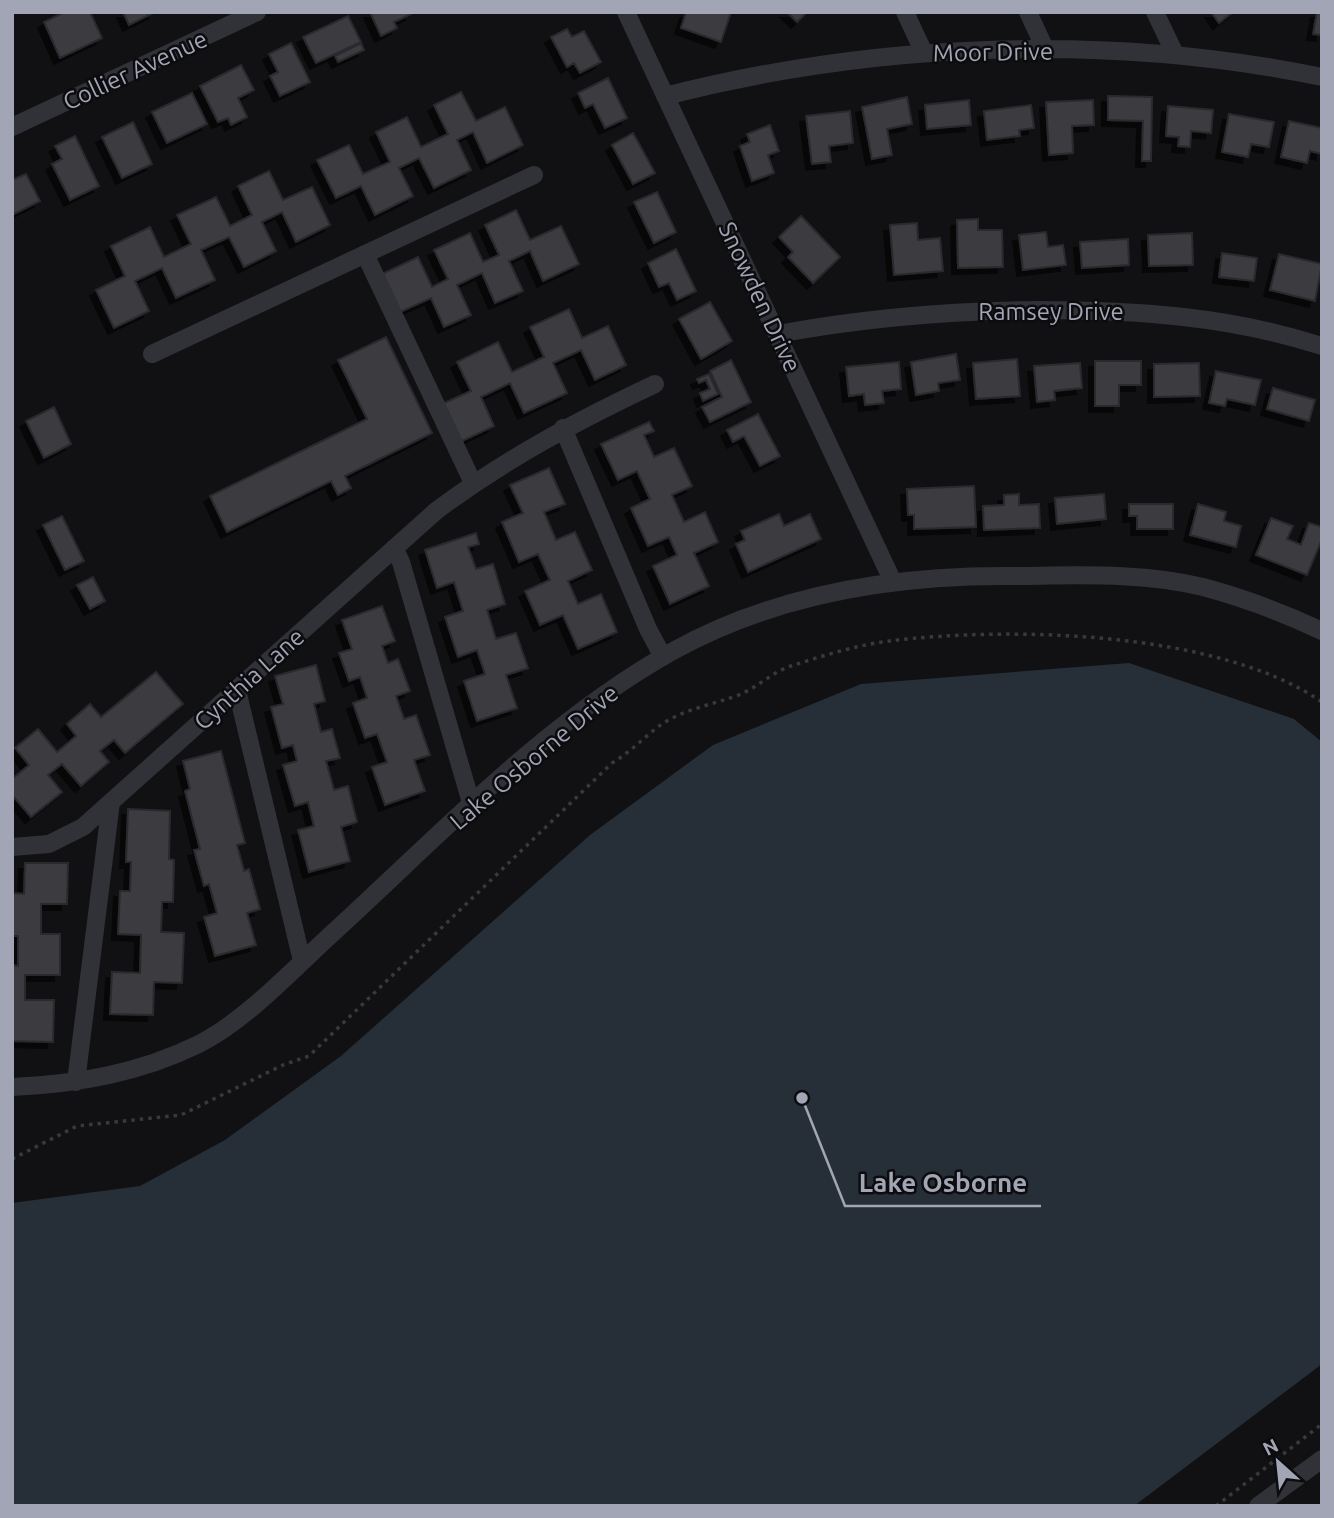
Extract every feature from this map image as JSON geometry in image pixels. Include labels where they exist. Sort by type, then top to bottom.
[{"type":"street","name":"Collier Avenue","points":[[12,127],[257,12]]},
{"type":"street","name":"Snowden Drive","points":[[626,12],[893,582]]},
{"type":"street","points":[[905,12],[925,53]]},
{"type":"street","points":[[1028,12],[1046,51]]},
{"type":"street","points":[[1155,12],[1175,54]]},
{"type":"street","name":"Moor Drive","points":[[665,96],[787,68],[925,53],[1046,51],[1175,54],[1266,66],[1322,77]]},
{"type":"street","points":[[152,354],[534,175]]},
{"type":"street","points":[[365,254],[473,483]]},
{"type":"street","name":"Ramsey Drive","points":[[778,334],[905,314],[1104,310],[1174,314],[1229,322],[1322,346]]},
{"type":"street","name":"Cynthia Lane","points":[[12,847],[37,846],[62,840],[83,827],[394,548],[473,483],[563,428],[655,384]]},
{"type":"street","points":[[563,428],[663,657]]},
{"type":"street","points":[[394,548],[401,562],[472,806]]},
{"type":"street","name":"Lake Osborne Drive","points":[[12,1087],[76,1082],[143,1067],[202,1042],[240,1015],[302,961],[564,724],[663,657],[717,629],[770,610],[831,593],[893,582],[1012,576],[1153,580],[1201,587],[1322,631]]},
{"type":"street","points":[[237,690],[302,961]]},
{"type":"street","points":[[76,1082],[111,802]]},
{"type":"street","points":[[1258,1506],[1322,1459]]},
{"type":"path","points":[[12,1159],[77,1126],[181,1115],[309,1056],[612,763],[631,752],[662,724],[693,709],[738,695],[788,666],[885,642],[926,637],[1038,635],[1163,646],[1210,657],[1283,679],[1322,702]]},
{"type":"path","points":[[1216,1506],[1322,1424]]},
{"type":"shaded area","points":[[1129,663],[1294,719],[1322,742],[1322,1364],[1134,1506],[12,1506],[12,1203],[140,1186],[225,1140],[341,1056],[590,835],[713,745],[861,684]]},
{"type":"building","points":[[65,12],[90,12],[102,38],[60,58],[44,22]]},
{"type":"building","points":[[123,12],[155,12],[129,25]]},
{"type":"building","points":[[370,12],[411,14],[394,22],[397,28],[381,36]]},
{"type":"building","points":[[686,12],[731,12],[721,42],[681,28]]},
{"type":"building","points":[[787,12],[807,12],[797,22]]},
{"type":"building","points":[[1211,12],[1233,12],[1219,23]]},
{"type":"building","points":[[1317,12],[1322,12],[1322,35],[1313,34]]},
{"type":"building","points":[[348,16],[361,42],[316,63],[303,37]]},
{"type":"building","points":[[567,29],[572,37],[584,31],[601,62],[580,73],[574,63],[567,67],[551,37]]},
{"type":"building","points":[[291,43],[310,82],[280,96],[270,76],[278,72],[269,54]]},
{"type":"building","points":[[361,43],[364,50],[338,62],[335,56]]},
{"type":"building","points":[[241,65],[254,90],[238,98],[247,117],[231,125],[228,118],[218,122],[200,86]]},
{"type":"building","points":[[608,78],[627,118],[605,128],[593,104],[585,108],[578,93]]},
{"type":"building","points":[[461,92],[476,121],[505,107],[523,145],[487,163],[473,132],[457,140],[471,170],[434,188],[419,158],[399,168],[413,196],[375,215],[361,186],[336,198],[317,160],[349,145],[363,174],[390,162],[376,132],[407,117],[421,147],[448,134],[434,105]]},
{"type":"building","points":[[192,93],[207,124],[167,143],[152,112]]},
{"type":"building","points":[[1108,96],[1152,97],[1151,161],[1142,161],[1143,121],[1108,120]]},
{"type":"building","points":[[907,97],[912,124],[887,129],[892,155],[872,159],[862,107]]},
{"type":"building","points":[[969,100],[971,125],[927,129],[925,105]]},
{"type":"building","points":[[1093,100],[1094,125],[1072,126],[1073,153],[1049,155],[1046,102]]},
{"type":"building","points":[[1031,105],[1034,128],[1019,130],[1020,136],[987,140],[984,111]]},
{"type":"building","points":[[1168,106],[1213,110],[1211,133],[1191,131],[1190,147],[1178,146],[1179,137],[1166,136]]},
{"type":"building","points":[[850,111],[853,143],[829,146],[831,162],[812,164],[806,116]]},
{"type":"building","points":[[1229,114],[1274,122],[1269,147],[1251,144],[1248,157],[1222,152]]},
{"type":"building","points":[[1289,121],[1322,128],[1322,154],[1310,151],[1307,163],[1281,157]]},
{"type":"building","points":[[133,122],[152,164],[122,178],[102,137]]},
{"type":"building","points":[[770,125],[779,151],[768,155],[774,173],[752,181],[740,146],[750,142],[747,134]]},
{"type":"building","points":[[633,133],[655,173],[633,184],[612,145]]},
{"type":"building","points":[[75,136],[99,186],[70,200],[52,164],[62,159],[55,146]]},
{"type":"building","points":[[269,171],[283,200],[312,187],[330,225],[296,242],[282,212],[262,222],[276,251],[244,267],[229,237],[201,250],[215,280],[176,298],[162,268],[135,281],[149,311],[114,328],[96,290],[125,276],[111,246],[150,227],[164,257],[191,244],[177,215],[216,197],[230,226],[252,215],[238,186]]},
{"type":"building","points":[[26,174],[40,201],[12,215],[12,180]]},
{"type":"building","points":[[657,192],[676,232],[654,243],[634,202]]},
{"type":"building","points":[[516,210],[530,240],[561,226],[579,264],[543,281],[530,251],[509,261],[523,291],[495,303],[482,273],[457,285],[471,315],[444,327],[431,298],[398,313],[380,275],[418,257],[432,287],[448,279],[434,250],[470,233],[483,262],[499,255],[485,225]]},
{"type":"building","points":[[801,216],[840,257],[813,283],[788,257],[793,252],[779,237]]},
{"type":"building","points":[[978,219],[978,230],[1002,230],[1003,267],[958,268],[957,220]]},
{"type":"building","points":[[917,223],[918,240],[940,238],[943,271],[894,275],[890,225]]},
{"type":"building","points":[[1046,232],[1048,247],[1063,245],[1066,265],[1023,270],[1019,235]]},
{"type":"building","points":[[1192,233],[1193,265],[1149,266],[1148,235]]},
{"type":"building","points":[[1128,239],[1129,265],[1082,268],[1080,242]]},
{"type":"building","points":[[676,249],[696,291],[677,300],[669,283],[659,287],[648,263]]},
{"type":"building","points":[[1222,253],[1257,258],[1254,281],[1219,277]]},
{"type":"building","points":[[1279,254],[1322,264],[1315,301],[1270,290]]},
{"type":"building","points":[[710,302],[732,341],[701,359],[679,319]]},
{"type":"building","points":[[569,309],[582,338],[608,326],[626,365],[595,380],[581,350],[553,363],[567,393],[524,413],[510,383],[481,397],[494,426],[460,442],[442,404],[471,391],[457,362],[498,342],[512,372],[544,357],[530,327]]},
{"type":"building","points":[[386,337],[432,433],[345,476],[351,488],[338,495],[331,481],[227,532],[210,496],[367,419],[338,360]]},
{"type":"building","points":[[956,354],[960,380],[938,383],[939,391],[916,395],[911,362]]},
{"type":"building","points":[[1017,359],[1020,396],[976,399],[973,363]]},
{"type":"building","points":[[731,360],[751,402],[710,422],[702,407],[722,397],[710,371]]},
{"type":"building","points":[[1095,361],[1141,361],[1141,385],[1119,385],[1119,406],[1095,406]]},
{"type":"building","points":[[899,362],[901,389],[882,391],[884,403],[865,405],[864,394],[849,396],[846,367]]},
{"type":"building","points":[[1080,363],[1082,388],[1054,391],[1055,400],[1037,402],[1034,366]]},
{"type":"building","points":[[1199,363],[1200,396],[1154,397],[1154,364]]},
{"type":"building","points":[[1216,371],[1261,380],[1255,405],[1227,399],[1225,406],[1209,403]]},
{"type":"building","points":[[709,374],[718,394],[703,401],[700,393],[710,389],[706,380],[699,383],[697,379]]},
{"type":"building","points":[[1273,388],[1315,400],[1309,421],[1267,409]]},
{"type":"building","points":[[54,407],[71,444],[44,458],[26,421]]},
{"type":"building","points":[[758,414],[780,456],[760,466],[744,436],[733,442],[727,430]]},
{"type":"building","points":[[649,422],[654,431],[644,435],[654,457],[674,448],[692,486],[672,495],[684,522],[705,512],[718,542],[694,553],[709,586],[670,604],[653,566],[677,555],[669,537],[648,546],[631,508],[650,499],[637,471],[618,480],[601,444]]},
{"type":"building","points":[[549,468],[565,504],[544,512],[556,540],[575,532],[592,570],[568,581],[578,604],[601,594],[617,632],[578,649],[563,615],[540,625],[525,591],[550,580],[538,554],[519,562],[502,522],[523,513],[510,485]]},
{"type":"building","points":[[974,486],[976,527],[914,529],[914,515],[908,515],[907,489]]},
{"type":"building","points":[[1019,494],[1019,505],[1039,504],[1040,528],[984,530],[983,506],[1004,505],[1004,495]]},
{"type":"building","points":[[1104,494],[1106,519],[1057,524],[1055,498]]},
{"type":"building","points":[[1129,504],[1173,504],[1173,529],[1137,529],[1137,516],[1129,516]]},
{"type":"building","points":[[1198,504],[1226,512],[1224,521],[1241,526],[1236,547],[1190,535]]},
{"type":"building","points":[[779,514],[784,526],[810,514],[821,539],[748,572],[736,544],[745,540],[741,531]]},
{"type":"building","points":[[62,516],[84,561],[65,570],[43,525]]},
{"type":"building","points":[[1271,518],[1293,526],[1287,539],[1301,545],[1309,523],[1322,527],[1322,539],[1307,575],[1256,555]]},
{"type":"building","points":[[476,533],[479,544],[468,547],[476,569],[493,564],[505,604],[487,610],[496,639],[516,633],[528,668],[506,675],[517,708],[477,721],[464,681],[485,674],[477,650],[458,657],[445,617],[463,611],[454,582],[437,588],[425,550]]},
{"type":"building","points":[[93,577],[105,601],[90,609],[77,585]]},
{"type":"building","points":[[382,606],[395,641],[382,646],[388,663],[398,659],[410,691],[396,696],[404,719],[416,715],[430,755],[414,760],[425,791],[385,805],[372,767],[387,762],[377,734],[365,738],[353,703],[367,698],[360,677],[349,681],[339,653],[352,649],[342,620]]},
{"type":"building","points":[[316,665],[325,701],[314,704],[321,732],[332,729],[340,758],[326,761],[334,790],[348,786],[357,822],[341,827],[350,861],[309,872],[298,830],[314,826],[308,802],[295,806],[283,765],[297,761],[293,745],[282,748],[271,707],[283,704],[275,676]]},
{"type":"building","points":[[156,672],[183,704],[125,753],[114,740],[100,751],[109,762],[81,786],[62,764],[48,775],[62,792],[31,817],[12,795],[12,779],[29,765],[15,748],[38,729],[57,752],[76,736],[67,724],[90,704],[101,717]]},
{"type":"building","points":[[221,751],[245,843],[237,845],[244,871],[249,869],[260,909],[247,913],[256,945],[215,956],[204,917],[217,913],[209,884],[204,886],[194,850],[200,849],[185,791],[190,789],[183,761]]},
{"type":"building","points":[[128,809],[170,811],[169,859],[174,860],[173,902],[162,902],[161,932],[184,933],[182,983],[154,982],[153,1015],[110,1014],[112,972],[140,973],[141,935],[118,934],[120,891],[130,891],[131,862],[126,862]]},
{"type":"building","points":[[25,863],[68,863],[67,904],[41,904],[41,934],[60,934],[60,975],[25,975],[25,1000],[54,1000],[53,1042],[12,1041],[12,965],[18,966],[18,936],[12,936],[12,893],[24,894]]},
{"type":"place","name":"Lake Osborne","points":[[802,1098]]}]
